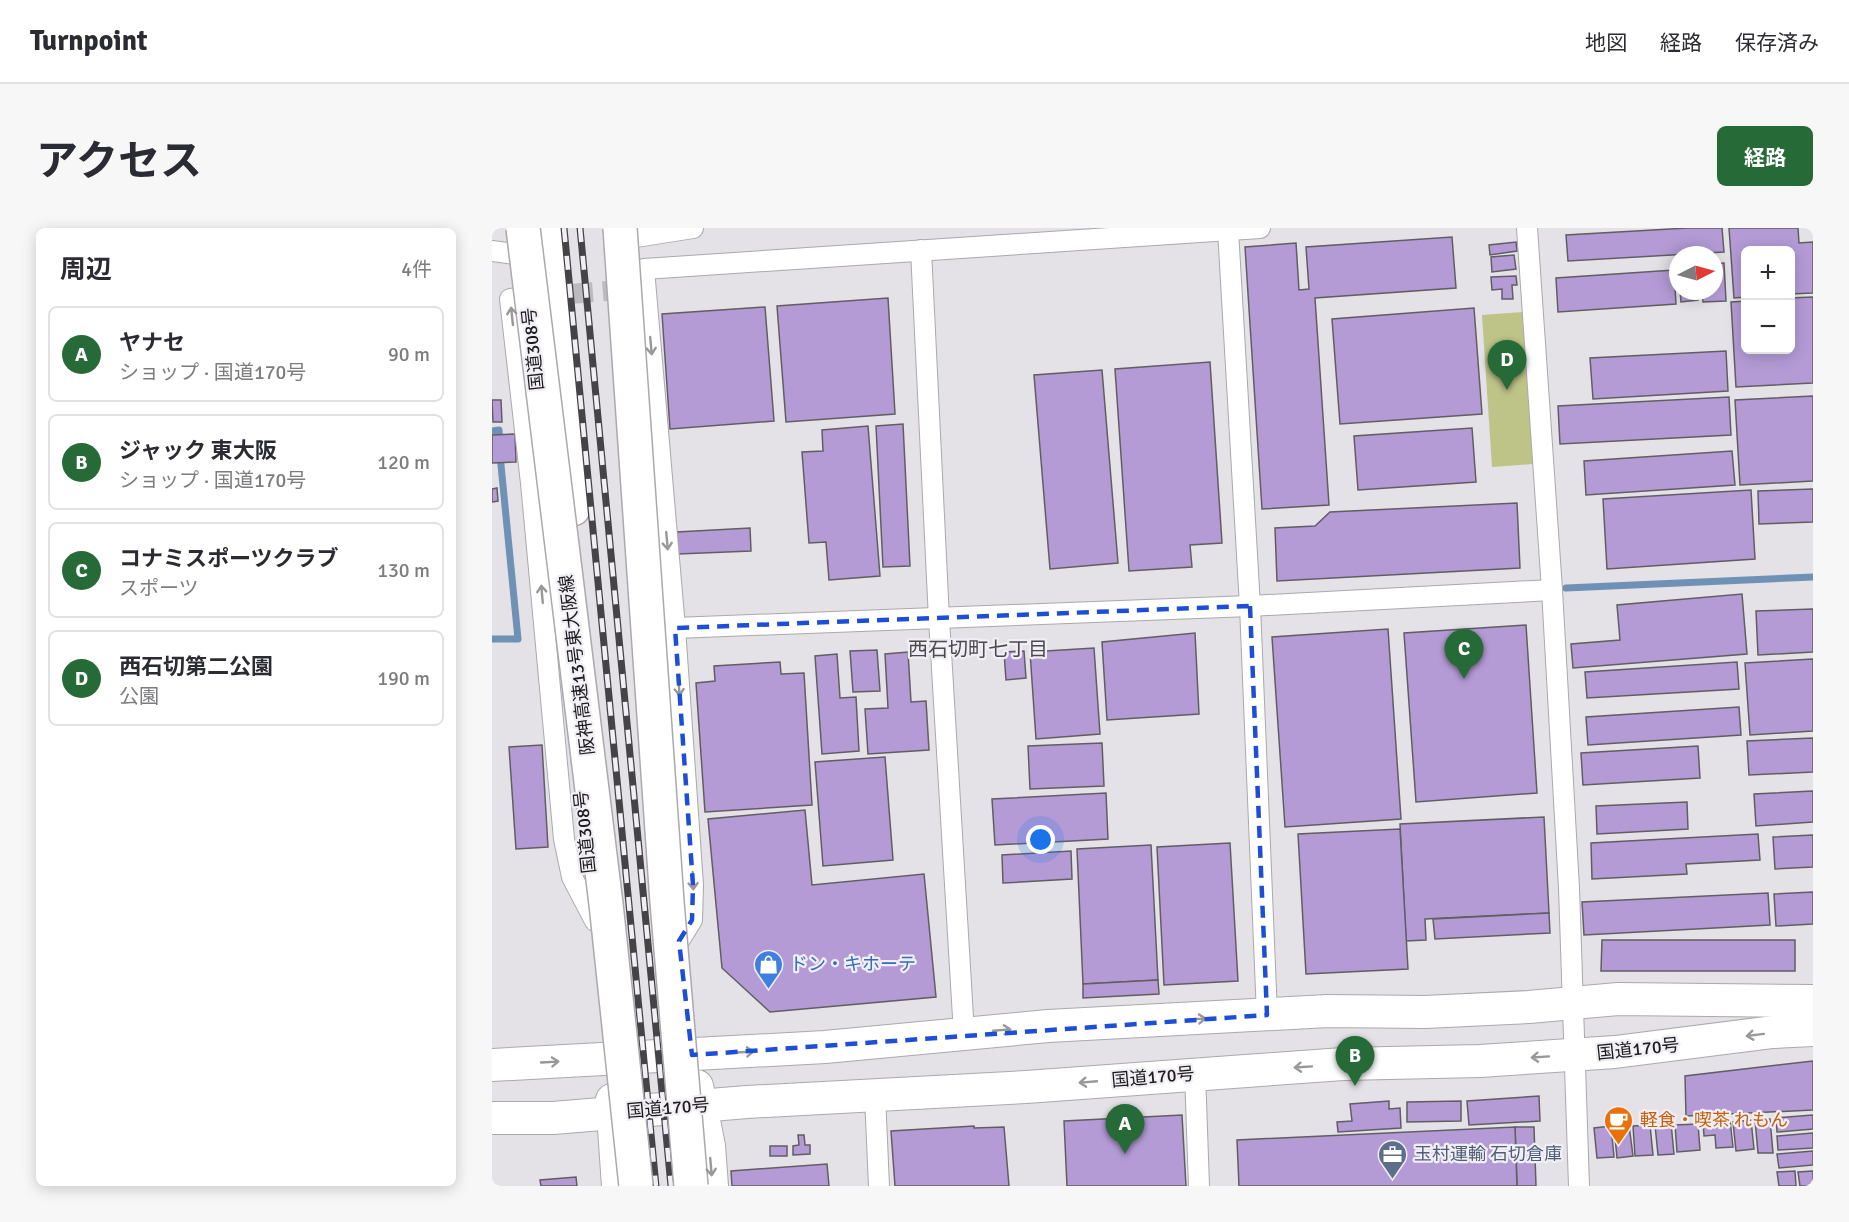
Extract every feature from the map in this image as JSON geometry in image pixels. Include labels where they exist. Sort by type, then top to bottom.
[{"type":"highway","points":[[621,232],[651,621],[685,1011],[692,1055],[692,1186]]},
{"type":"highway","points":[[621,232],[667,902],[692,1102],[709,1146],[712,1186]]},
{"type":"highway","points":[[530,235],[626,1017],[608,1059]]},
{"type":"highway","name":"国道308号","points":[[530,235],[608,1059],[620,1108],[618,1186]]},
{"type":"highway","name":"阪神高速13号東大阪線","points":[[530,235],[606,904],[620,1108],[636,1186]]},
{"type":"highway","points":[[492,1065],[825,1047],[1059,1026],[1328,1011],[1425,1012],[1618,999],[1813,1001]]},
{"type":"highway","name":"国道170号","points":[[492,1118],[553,1118],[620,1108],[692,1102],[875,1096],[1343,1064],[1480,1061],[1574,1055],[1773,1032],[1813,1030]]},
{"type":"street","points":[[621,232],[693,228]]},
{"type":"street","points":[[679,941],[692,920],[693,885],[675,628],[644,269],[1260,228]]},
{"type":"street","points":[[1527,228],[1552,590],[1569,888],[1579,1186]]},
{"type":"street","points":[[1228,230],[1250,606],[1267,1015]]},
{"type":"street","points":[[492,251],[530,235]]},
{"type":"street","points":[[921,250],[939,619],[964,1034]]},
{"type":"street","points":[[516,298],[510,298],[564,839],[572,878],[595,921]]},
{"type":"street","points":[[675,628],[1250,606],[1552,590]]},
{"type":"street","points":[[1195,1073],[1199,1186]]},
{"type":"street","points":[[875,1096],[879,1186]]},
{"type":"highlighted area","points":[[1250,606],[1267,1015],[692,1055],[679,941],[692,920],[693,885],[675,628]]},
{"type":"green space","points":[[1523,312],[1533,464],[1492,467],[1482,315]]},
{"type":"building","points":[[1722,228],[1724,252],[1723,246],[1669,246],[1669,255],[1568,261],[1566,235]]},
{"type":"building","points":[[1729,228],[1798,228],[1799,243],[1813,242],[1813,293],[1795,294],[1795,246],[1741,246],[1741,297],[1734,298]]},
{"type":"building","points":[[1452,237],[1456,288],[1315,298],[1329,505],[1262,509],[1245,247],[1296,243],[1299,290],[1309,289],[1306,247]]},
{"type":"building","points":[[1516,242],[1517,251],[1490,255],[1489,245]]},
{"type":"building","points":[[1514,255],[1516,269],[1492,272],[1491,257]]},
{"type":"building","points":[[1723,263],[1726,301],[1703,302],[1703,300],[1723,300]]},
{"type":"building","points":[[1669,270],[1669,300],[1676,300],[1676,304],[1558,312],[1556,278]]},
{"type":"building","points":[[1516,276],[1517,285],[1512,285],[1513,299],[1502,299],[1502,289],[1492,290],[1491,277]]},
{"type":"building","points":[[1813,297],[1813,383],[1736,387],[1731,302],[1741,301],[1741,354],[1795,354],[1795,298]]},
{"type":"building","points":[[888,298],[895,414],[786,422],[777,306]]},
{"type":"building","points":[[765,307],[774,421],[670,429],[662,314]]},
{"type":"building","points":[[1474,308],[1482,414],[1340,424],[1332,319]]},
{"type":"building","points":[[1726,351],[1728,391],[1593,399],[1590,358]]},
{"type":"building","points":[[1210,362],[1222,543],[1190,545],[1192,567],[1129,571],[1115,369]]},
{"type":"building","points":[[1102,370],[1118,563],[1050,569],[1034,375]]},
{"type":"building","points":[[1813,396],[1813,481],[1740,485],[1735,400]]},
{"type":"building","points":[[1729,397],[1731,435],[1560,444],[1558,406]]},
{"type":"building","points":[[492,400],[501,400],[502,422],[493,422]]},
{"type":"building","points":[[903,424],[910,566],[883,567],[876,426]]},
{"type":"building","points":[[868,426],[880,576],[829,580],[826,542],[809,543],[802,452],[823,451],[822,430]]},
{"type":"building","points":[[1472,428],[1476,482],[1358,490],[1354,436]]},
{"type":"building","points":[[515,434],[516,462],[492,463],[492,435]]},
{"type":"building","points":[[1732,451],[1735,485],[1586,495],[1584,461]]},
{"type":"building","points":[[497,488],[498,501],[492,502],[492,489]]},
{"type":"building","points":[[1813,489],[1813,522],[1759,524],[1758,491]]},
{"type":"building","points":[[1751,490],[1755,559],[1607,569],[1603,499]]},
{"type":"building","points":[[1517,503],[1520,568],[1277,581],[1275,528],[1315,526],[1330,512]]},
{"type":"building","points":[[750,528],[751,551],[678,554],[677,532]]},
{"type":"building","points":[[1742,594],[1747,654],[1573,668],[1571,644],[1620,640],[1617,605]]},
{"type":"building","points":[[1813,609],[1813,652],[1758,655],[1756,611]]},
{"type":"building","points":[[1526,625],[1537,793],[1416,802],[1404,633]]},
{"type":"building","points":[[1388,629],[1401,819],[1285,827],[1272,637]]},
{"type":"building","points":[[1195,633],[1199,714],[1107,720],[1102,642]]},
{"type":"building","points":[[1094,648],[1100,734],[1036,739],[1030,652]]},
{"type":"building","points":[[877,650],[880,691],[853,692],[850,651]]},
{"type":"building","points":[[1024,651],[1026,678],[1006,680],[1004,652]]},
{"type":"building","points":[[908,652],[911,702],[926,701],[929,750],[868,754],[865,709],[888,708],[885,654]]},
{"type":"building","points":[[837,654],[840,698],[856,697],[859,751],[822,754],[815,656]]},
{"type":"building","points":[[1813,659],[1813,731],[1750,735],[1745,663]]},
{"type":"building","points":[[780,662],[781,674],[804,673],[812,805],[705,812],[696,683],[715,681],[714,666]]},
{"type":"building","points":[[1737,662],[1739,689],[1587,698],[1585,672]]},
{"type":"building","points":[[1739,707],[1741,735],[1588,745],[1586,717]]},
{"type":"building","points":[[1813,738],[1813,772],[1749,775],[1747,741]]},
{"type":"building","points":[[1102,743],[1104,786],[1030,789],[1028,746]]},
{"type":"building","points":[[542,745],[548,847],[516,849],[509,747]]},
{"type":"building","points":[[1698,746],[1700,778],[1583,785],[1581,753]]},
{"type":"building","points":[[885,757],[893,860],[823,866],[815,762]]},
{"type":"building","points":[[1813,791],[1813,822],[1756,826],[1754,794]]},
{"type":"building","points":[[1106,793],[1108,839],[995,845],[992,799]]},
{"type":"building","points":[[1687,802],[1688,829],[1597,834],[1596,806]]},
{"type":"building","points":[[805,810],[812,885],[924,874],[936,997],[770,1012],[722,968],[708,819]]},
{"type":"building","points":[[1544,817],[1549,913],[1425,919],[1426,940],[1406,941],[1400,824]]},
{"type":"building","points":[[1400,829],[1408,969],[1306,974],[1298,834]]},
{"type":"building","points":[[1758,834],[1760,860],[1686,864],[1687,874],[1592,879],[1591,843]]},
{"type":"building","points":[[1813,835],[1813,867],[1775,869],[1773,837]]},
{"type":"building","points":[[1230,843],[1238,981],[1164,985],[1157,847]]},
{"type":"building","points":[[1151,845],[1158,980],[1083,984],[1077,849]]},
{"type":"building","points":[[1071,851],[1072,879],[1003,883],[1002,855]]},
{"type":"building","points":[[1813,892],[1813,924],[1776,926],[1774,894]]},
{"type":"building","points":[[1768,893],[1770,925],[1584,935],[1582,902]]},
{"type":"building","points":[[1549,913],[1550,933],[1435,939],[1433,919]]},
{"type":"building","points":[[1602,940],[1795,940],[1795,971],[1601,971]]},
{"type":"building","points":[[1158,980],[1159,994],[1083,998],[1083,984]]},
{"type":"building","points":[[1813,1061],[1813,1110],[1686,1116],[1685,1076]]},
{"type":"building","points":[[1539,1096],[1540,1121],[1469,1125],[1467,1101]]},
{"type":"building","points":[[1389,1101],[1389,1109],[1400,1108],[1401,1128],[1338,1132],[1337,1122],[1352,1121],[1350,1104]]},
{"type":"building","points":[[1461,1101],[1461,1121],[1407,1122],[1407,1102]]},
{"type":"building","points":[[1182,1115],[1186,1186],[1067,1186],[1064,1121]]},
{"type":"building","points":[[1813,1115],[1813,1129],[1777,1132],[1776,1118]]},
{"type":"building","points":[[1770,1119],[1773,1153],[1758,1153],[1755,1120]]},
{"type":"building","points":[[1730,1120],[1733,1147],[1716,1148],[1715,1135],[1704,1136],[1703,1122]]},
{"type":"building","points":[[1751,1120],[1754,1149],[1736,1151],[1733,1122]]},
{"type":"building","points":[[1671,1123],[1674,1154],[1658,1155],[1655,1125]]},
{"type":"building","points":[[1698,1124],[1700,1150],[1677,1152],[1675,1125]]},
{"type":"building","points":[[1629,1125],[1633,1156],[1617,1158],[1614,1127]]},
{"type":"building","points":[[1650,1125],[1653,1155],[1635,1156],[1633,1126]]},
{"type":"building","points":[[974,1126],[974,1128],[1004,1127],[1009,1186],[895,1186],[891,1131]]},
{"type":"building","points":[[1611,1126],[1614,1157],[1597,1158],[1594,1128]]},
{"type":"building","points":[[1515,1127],[1534,1127],[1536,1186],[1517,1186]]},
{"type":"building","points":[[1515,1127],[1517,1186],[1239,1186],[1237,1140]]},
{"type":"building","points":[[1813,1133],[1813,1148],[1778,1150],[1777,1136]]},
{"type":"building","points":[[798,1135],[804,1135],[805,1145],[810,1145],[810,1154],[793,1155],[793,1146],[799,1145]]},
{"type":"building","points":[[770,1146],[787,1146],[787,1156],[770,1156]]},
{"type":"building","points":[[1813,1151],[1813,1165],[1779,1168],[1777,1154]]},
{"type":"building","points":[[827,1164],[829,1186],[732,1186],[731,1171]]},
{"type":"building","points":[[1795,1171],[1796,1186],[1779,1186],[1777,1172]]},
{"type":"building","points":[[1813,1171],[1813,1186],[1800,1186],[1798,1172]]},
{"type":"building","points":[[576,1177],[577,1186],[541,1186],[540,1180]]},
{"type":"waterway","points":[[492,431],[499,430],[500,444]]},
{"type":"waterway","points":[[492,639],[518,639],[500,455]]},
{"type":"waterway","points":[[1566,588],[1813,577]]},
{"type":"tunnel","points":[[543,296],[633,289]]},
{"type":"railway","points":[[564,228],[656,1186]]},
{"type":"railway","points":[[580,228],[671,1186]]},
{"type":"place","name":"西石切第二公園","points":[[1507,390]]},
{"type":"place","name":"コナミスポーツクラブ","points":[[1464,679]]},
{"type":"place","name":"ドン・キホーテ","points":[[769,990]]},
{"type":"place","name":"ジャック 東大阪","points":[[1355,1086]]},
{"type":"place","name":"軽食・喫茶 れもん","points":[[1619,1146]]},
{"type":"place","name":"ヤナセ","points":[[1125,1154]]},
{"type":"place","name":"玉村運輸 石切倉庫","points":[[1393,1180]]},
{"type":"district","name":"西石切町七丁目","points":[[978,649]]}]
